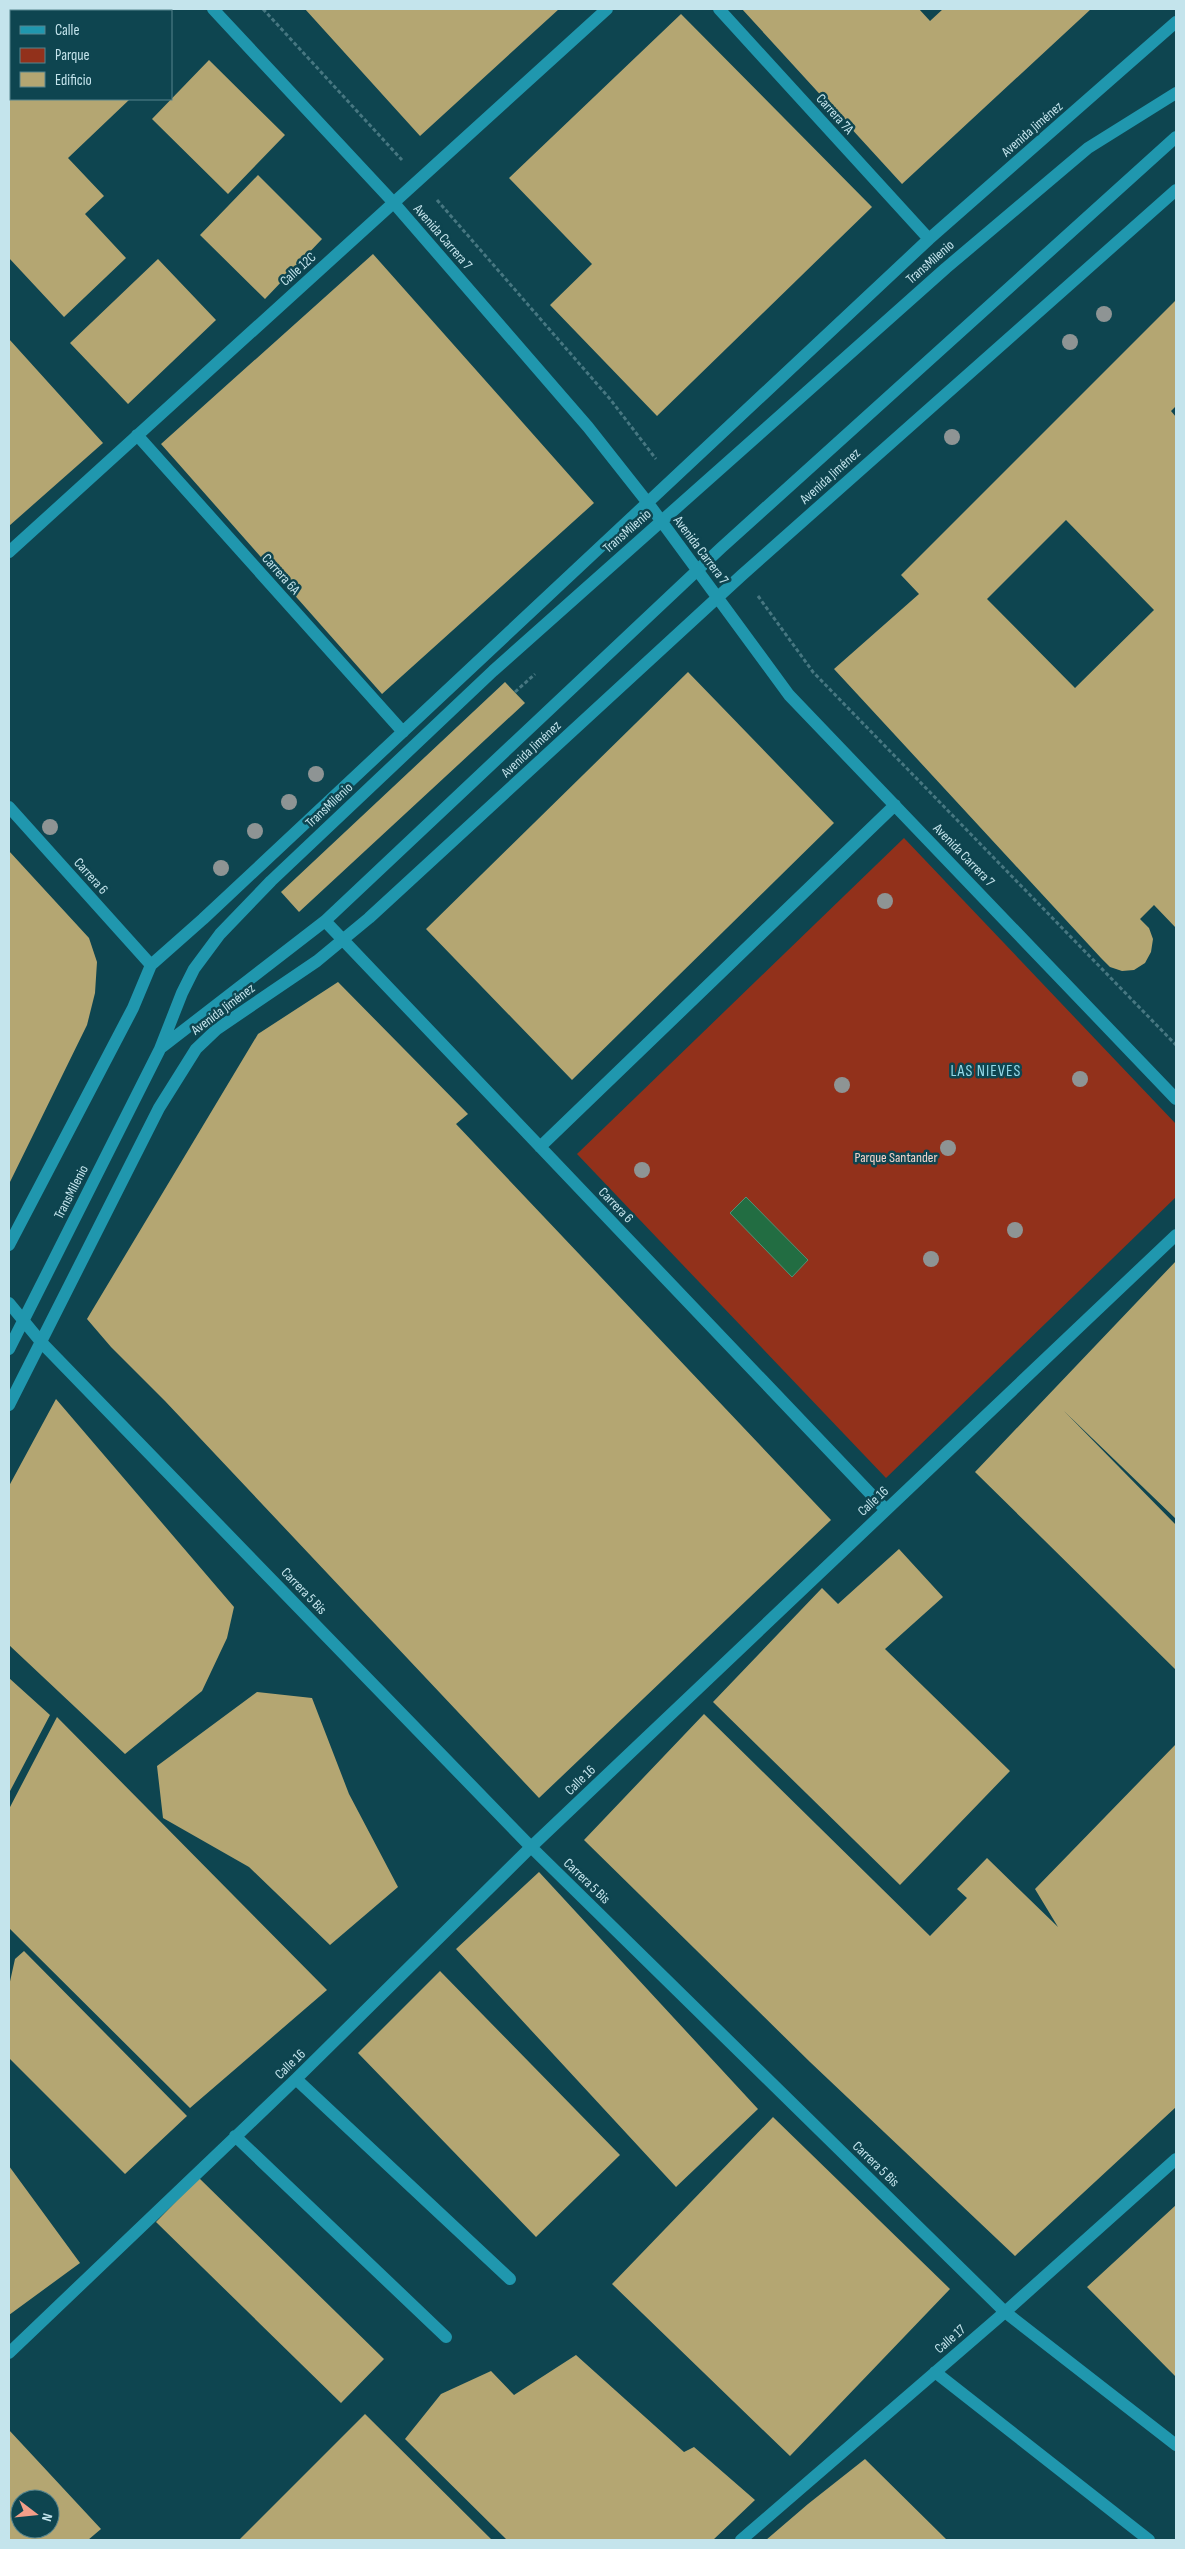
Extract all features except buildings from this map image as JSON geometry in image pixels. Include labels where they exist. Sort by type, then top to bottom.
[{"type":"street","name":"Avenida Carrera 7","points":[[213,9],[394,202],[588,427],[648,503],[660,522],[789,695],[1176,1099]]},
{"type":"street","name":"Calle 12C","points":[[9,552],[607,9]]},
{"type":"street","name":"Carrera 7A","points":[[719,9],[929,239]]},
{"type":"street","name":"Avenida Jiménez","points":[[9,1245],[133,1008],[151,964],[203,919],[929,239],[1176,22]]},
{"type":"street","name":"TransMilenio","points":[[9,1349],[160,1049],[194,969],[220,934],[271,881],[493,671],[946,268],[1088,148],[1176,93]]},
{"type":"street","name":"TransMilenio","points":[[160,1049],[324,921],[697,570],[1176,137]]},
{"type":"street","name":"Avenida Jiménez","points":[[9,1406],[159,1108],[196,1049],[217,1028],[316,961],[343,939],[718,598],[1176,190]]},
{"type":"street","name":"Carrera 6A","points":[[137,435],[403,732]]},
{"type":"street","points":[[540,1146],[895,804]]},
{"type":"street","name":"Carrera 6","points":[[9,807],[151,964]]},
{"type":"street","name":"Carrera 6","points":[[324,921],[886,1510]]},
{"type":"street","name":"Calle 16","points":[[9,2353],[296,2079],[531,1847],[1176,1235]]},
{"type":"street","name":"Carrera 5 Bis","points":[[9,1303],[41,1342],[531,1847],[1005,2312],[1176,2445]]},
{"type":"street","points":[[296,2079],[510,2279]]},
{"type":"street","points":[[235,2136],[446,2337]]},
{"type":"street","name":"Calle 17","points":[[741,2540],[1005,2312],[1176,2159]]},
{"type":"street","points":[[935,2372],[1149,2540]]},
{"type":"green space","name":"Parque Santander","points":[[904,838],[1176,1124],[1176,1197],[886,1478],[577,1154]]},
{"type":"shaded area","points":[[746,1197],[808,1260],[792,1277],[730,1213]]},
{"type":"district","name":"LAS NIEVES","points":[[986,1071]]}]
